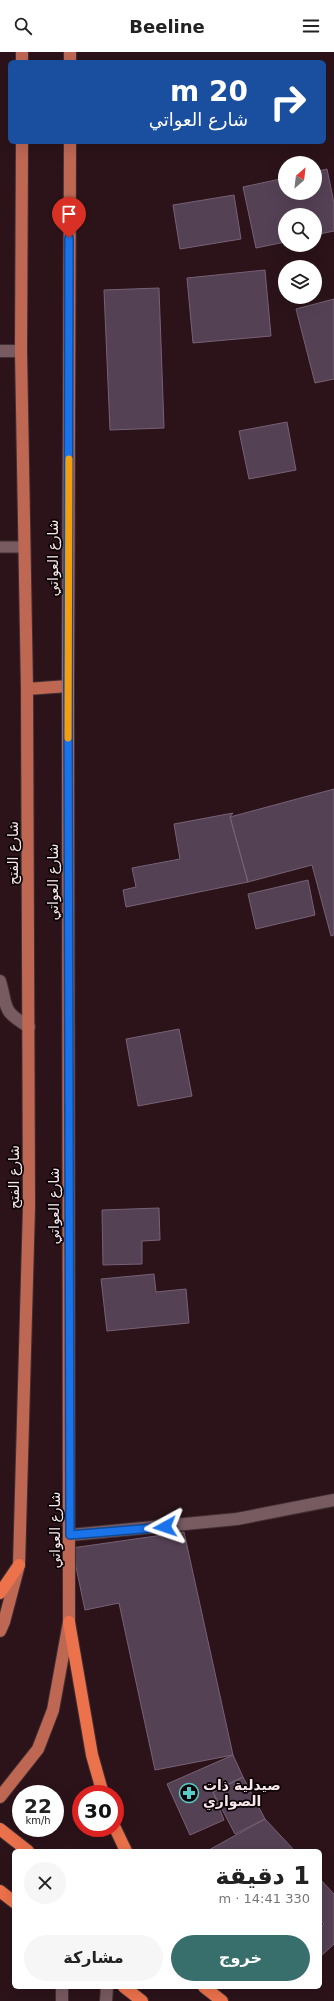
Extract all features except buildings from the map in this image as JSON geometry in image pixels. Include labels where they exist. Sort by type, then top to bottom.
[{"type":"highway","points":[[0,1593],[19,1565]]},
{"type":"highway","points":[[69,1622],[92,1755],[100,1785]]},
{"type":"highway","points":[[0,1829],[25,1849]]},
{"type":"highway","points":[[119,1837],[125,1849]]},
{"type":"highway","points":[[0,1891],[12,1900]]},
{"type":"highway","points":[[127,1989],[142,2001]]},
{"type":"highway","points":[[207,1989],[222,2001]]},
{"type":"highway","points":[[220,1989],[230,2001]]},
{"type":"main road","name":"شارع الفتح","points":[[0,1631],[4,1622],[19,1565],[29,1207],[27,689],[21,350],[22,144]]},
{"type":"main road","name":"شارع العواتي","points":[[0,1796],[38,1749],[53,1710],[69,1622],[68,686],[70,144]]},
{"type":"main road","points":[[27,689],[68,686]]},
{"type":"street","points":[[0,351],[21,350]]},
{"type":"street","points":[[0,981],[3,1000],[11,1016],[28,1027]]},
{"type":"street","points":[[70,1535],[237,1519],[334,1500]]},
{"type":"street","points":[[62,1989],[62,2001]]},
{"type":"street","points":[[106,2001],[107,1989]]},
{"type":"lane","points":[[0,547],[24,547]]},
{"type":"slow traffic","points":[[68,738],[69,459]]},
{"type":"place","name":"صيدلية ذات الصواري","points":[[189,1793]]},
{"type":"route","points":[[69,238],[68,686],[70,1535],[165,1527]]}]
